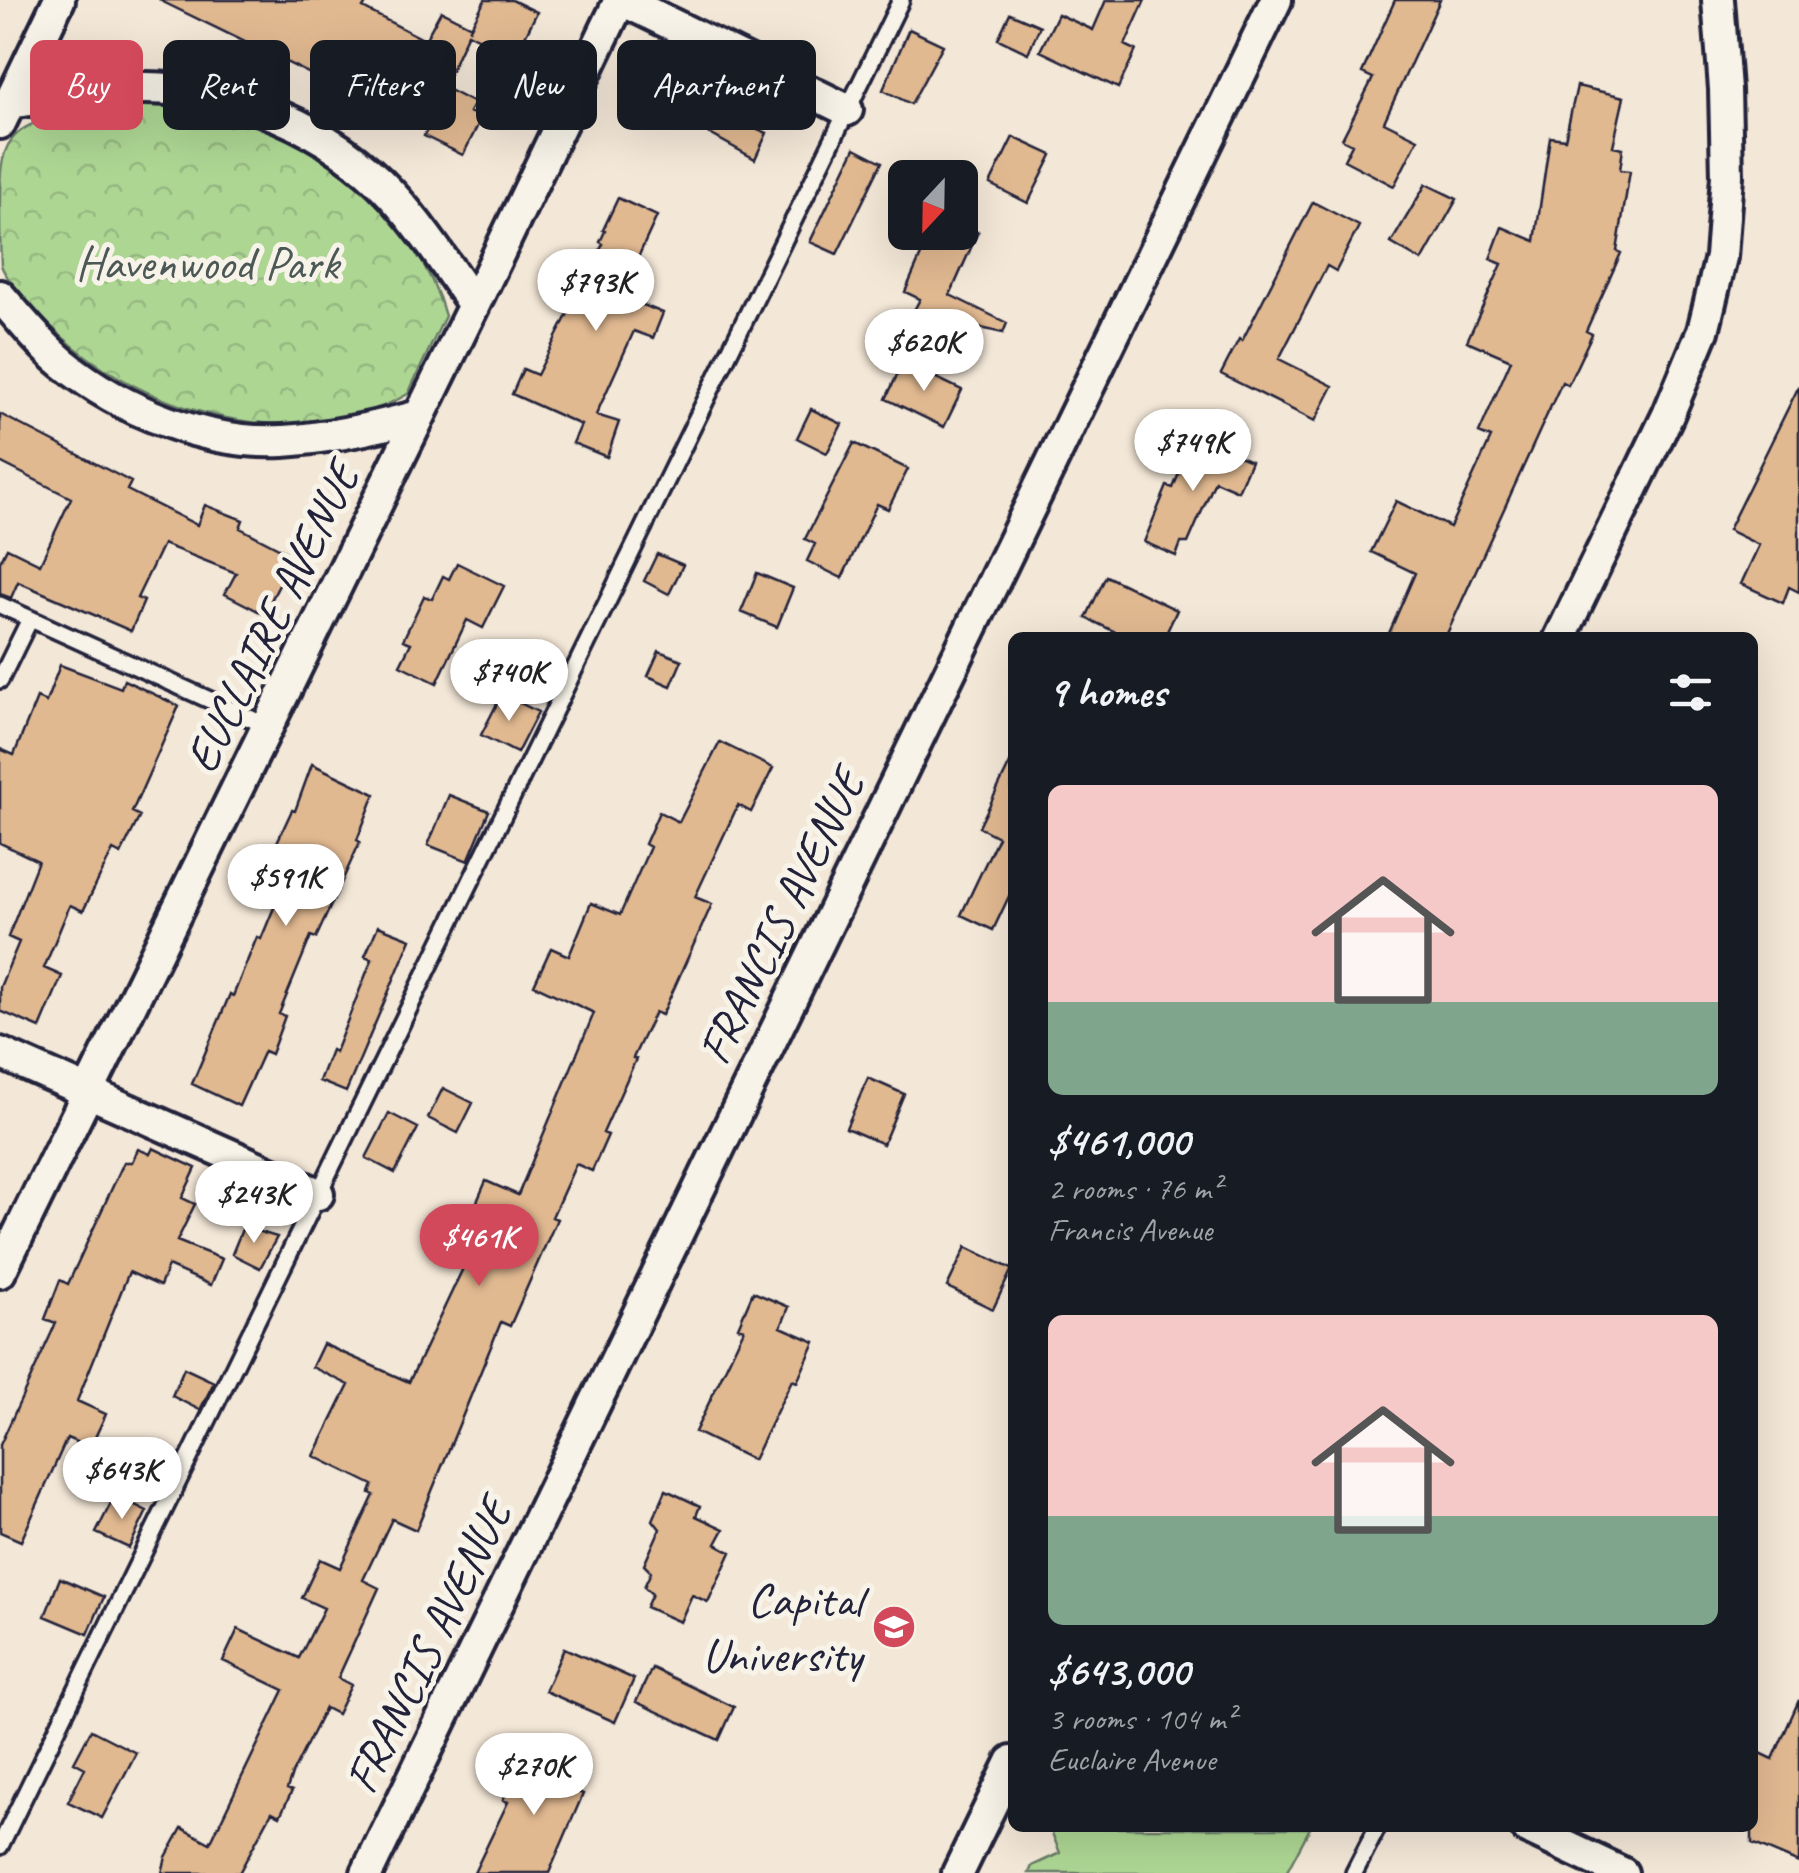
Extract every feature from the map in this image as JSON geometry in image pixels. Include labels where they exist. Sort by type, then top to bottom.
[{"type":"street","points":[[4,113],[58,0]]},
{"type":"street","points":[[621,0],[847,110]]},
{"type":"street","name":"EUCLAIRE AVENUE","points":[[0,1272],[621,0]]},
{"type":"street","name":"FRANCIS AVENUE","points":[[367,1873],[1276,0]]},
{"type":"street","points":[[1563,632],[1668,415],[1703,331],[1721,257],[1727,176],[1718,0]]},
{"type":"street","points":[[4,113],[144,88],[190,91],[278,116],[319,136],[390,192],[474,305]]},
{"type":"street","points":[[0,296],[64,364],[142,411],[187,426],[232,438],[279,441],[325,437],[419,416]]},
{"type":"street","points":[[0,1053],[318,1194]]},
{"type":"street","points":[[958,1873],[1008,1770]]},
{"type":"street","points":[[1535,1832],[1622,1873]]},
{"type":"lane","points":[[0,1846],[901,0]]},
{"type":"lane","points":[[0,605],[267,726]]},
{"type":"lane","points":[[0,680],[30,619]]},
{"type":"lane","points":[[1354,1873],[1375,1832]]},
{"type":"green space","name":"Havenwood Park","points":[[143,105],[163,107],[163,130],[265,130],[331,165],[390,217],[432,281],[445,316],[408,394],[361,414],[311,423],[259,423],[208,414],[158,397],[111,373],[69,343],[34,308],[1,265],[0,180],[8,146],[30,125],[30,130],[143,130]]},
{"type":"green space","points":[[1052,1832],[1308,1832],[1286,1873],[1029,1873],[1032,1866],[1060,1853]]},
{"type":"building","points":[[159,0],[368,0],[363,8],[425,40],[310,40],[310,74],[290,64],[290,40],[241,40]]},
{"type":"building","points":[[485,0],[512,0],[537,12],[523,40],[482,40],[468,33],[456,59],[456,40],[425,40],[441,11],[471,26],[469,30]]},
{"type":"building","points":[[1106,0],[1145,0],[1125,45],[1136,50],[1118,88],[1040,51],[1058,14],[1093,30]]},
{"type":"building","points":[[1395,0],[1440,0],[1384,122],[1418,139],[1394,186],[1344,160],[1352,144],[1342,139],[1373,78],[1362,73]]},
{"type":"building","points":[[1010,13],[1040,26],[1028,53],[998,39]]},
{"type":"building","points":[[909,29],[943,45],[911,104],[883,90]]},
{"type":"building","points":[[1577,86],[1624,97],[1613,146],[1623,148],[1620,170],[1630,171],[1617,251],[1621,253],[1586,331],[1592,334],[1568,385],[1562,382],[1448,632],[1390,632],[1415,573],[1371,552],[1396,501],[1450,527],[1491,438],[1479,433],[1511,360],[1467,341],[1502,264],[1490,259],[1502,227],[1535,241],[1550,137],[1565,139]]},
{"type":"building","points":[[456,94],[474,103],[469,112],[476,115],[476,129],[463,155],[424,136],[427,130],[456,130]]},
{"type":"building","points":[[712,130],[767,133],[755,159],[710,134]]},
{"type":"building","points":[[1013,137],[1052,155],[1028,203],[990,184]]},
{"type":"building","points":[[855,148],[882,162],[837,254],[810,242]]},
{"type":"building","points":[[1426,184],[1457,199],[1422,261],[1391,243]]},
{"type":"building","points":[[618,198],[657,216],[623,297],[663,313],[653,338],[634,331],[596,415],[619,422],[607,457],[573,443],[581,425],[512,394],[523,369],[537,375],[603,244],[603,230]]},
{"type":"building","points":[[1313,202],[1359,226],[1336,271],[1327,266],[1279,359],[1333,386],[1315,421],[1221,374]]},
{"type":"building","points":[[923,250],[970,250],[950,295],[1007,323],[1003,333],[950,321],[936,350],[902,333],[920,299],[905,292]]},
{"type":"building","points":[[903,362],[962,390],[944,427],[886,399]]},
{"type":"building","points":[[1799,386],[1799,592],[1789,587],[1783,603],[1741,584],[1759,545],[1728,530]]},
{"type":"building","points":[[811,409],[842,424],[827,453],[797,438]]},
{"type":"building","points":[[0,414],[131,482],[127,490],[197,525],[205,505],[243,520],[240,528],[294,556],[264,614],[225,594],[236,573],[163,544],[137,598],[144,601],[131,631],[18,582],[11,598],[0,594],[0,562],[7,548],[40,564],[71,498],[0,462]]},
{"type":"building","points":[[1194,437],[1251,461],[1238,491],[1215,481],[1188,543],[1181,543],[1176,556],[1144,542],[1167,486],[1173,488]]},
{"type":"building","points":[[854,443],[908,469],[888,509],[877,504],[842,578],[807,561],[815,544],[805,539]]},
{"type":"building","points":[[657,554],[683,565],[669,594],[644,581]]},
{"type":"building","points":[[457,563],[504,586],[483,628],[467,620],[437,683],[400,665],[411,643],[403,640],[424,596],[432,599],[443,576],[449,579]]},
{"type":"building","points":[[757,573],[793,588],[777,627],[741,612]]},
{"type":"building","points":[[1106,576],[1177,610],[1167,632],[1115,632],[1086,618]]},
{"type":"building","points":[[659,651],[682,660],[671,686],[648,676]]},
{"type":"building","points":[[60,665],[121,688],[124,680],[179,706],[132,812],[140,816],[121,854],[113,850],[83,911],[70,905],[44,968],[62,976],[40,1028],[0,1011],[0,987],[19,942],[8,937],[38,861],[0,843],[0,749],[14,755],[37,698],[46,702]]},
{"type":"building","points":[[502,694],[538,712],[517,753],[481,735]]},
{"type":"building","points":[[720,742],[773,768],[751,812],[738,805],[695,897],[712,904],[662,1015],[655,1012],[633,1058],[636,1059],[603,1133],[608,1135],[592,1171],[576,1164],[552,1217],[557,1219],[510,1326],[501,1322],[416,1530],[392,1519],[363,1580],[379,1588],[338,1678],[351,1685],[337,1714],[325,1708],[292,1774],[287,1789],[292,1791],[280,1816],[272,1812],[239,1873],[162,1873],[182,1828],[210,1843],[284,1690],[223,1661],[238,1629],[299,1658],[324,1608],[302,1598],[320,1559],[340,1568],[374,1495],[370,1493],[373,1485],[314,1456],[349,1385],[312,1367],[323,1344],[409,1382],[483,1226],[469,1220],[486,1181],[518,1195],[594,1013],[534,985],[551,948],[569,956],[591,903],[620,915],[650,847],[645,844],[659,812],[679,822]]},
{"type":"building","points":[[312,764],[375,794],[357,840],[360,842],[316,938],[311,936],[279,1014],[285,1016],[271,1054],[264,1051],[239,1106],[192,1084],[292,864],[284,860],[284,851],[273,851],[292,810],[295,811]]},
{"type":"building","points":[[1008,767],[1008,898],[993,930],[961,915],[998,837],[979,827]]},
{"type":"building","points":[[449,795],[489,811],[468,861],[428,845]]},
{"type":"building","points":[[378,926],[411,939],[346,1092],[319,1081],[331,1050],[335,1052],[372,959],[365,956]]},
{"type":"building","points":[[868,1078],[904,1094],[883,1144],[846,1128]]},
{"type":"building","points":[[443,1088],[473,1103],[458,1133],[428,1118]]},
{"type":"building","points":[[389,1113],[418,1128],[395,1173],[366,1158]]},
{"type":"building","points":[[153,1148],[196,1168],[182,1198],[195,1204],[177,1241],[222,1259],[211,1285],[168,1266],[160,1286],[129,1272],[77,1401],[106,1414],[90,1448],[67,1438],[21,1541],[0,1532],[0,1445],[56,1323],[45,1319],[60,1280],[68,1284],[124,1162],[132,1162],[138,1149],[150,1154]]},
{"type":"building","points":[[243,1227],[277,1237],[260,1268],[232,1254]]},
{"type":"building","points":[[966,1247],[1008,1267],[1008,1277],[993,1309],[947,1287]]},
{"type":"building","points":[[753,1292],[789,1307],[781,1327],[815,1342],[753,1460],[695,1432],[744,1329],[738,1327]]},
{"type":"building","points":[[184,1368],[214,1382],[200,1410],[172,1396]]},
{"type":"building","points":[[666,1490],[700,1506],[696,1516],[724,1529],[716,1544],[731,1552],[708,1602],[692,1595],[680,1622],[646,1607],[652,1594],[644,1587],[651,1572],[644,1565],[660,1529],[653,1520]]},
{"type":"building","points":[[115,1495],[147,1511],[129,1548],[96,1533]]},
{"type":"building","points":[[60,1578],[104,1597],[88,1634],[45,1616]]},
{"type":"building","points":[[564,1648],[634,1679],[615,1722],[545,1691]]},
{"type":"building","points":[[652,1668],[734,1707],[719,1740],[636,1702]]},
{"type":"building","points":[[1799,1700],[1799,1863],[1752,1843],[1752,1832],[1758,1832],[1758,1752],[1773,1759]]},
{"type":"building","points":[[91,1730],[136,1753],[102,1818],[68,1802],[85,1768],[74,1762]]},
{"type":"building","points":[[543,1749],[586,1768],[576,1791],[583,1794],[549,1873],[474,1873],[508,1802],[503,1800],[518,1766],[533,1772]]},
{"type":"place","name":"Capital University","points":[[894,1627]]}]
